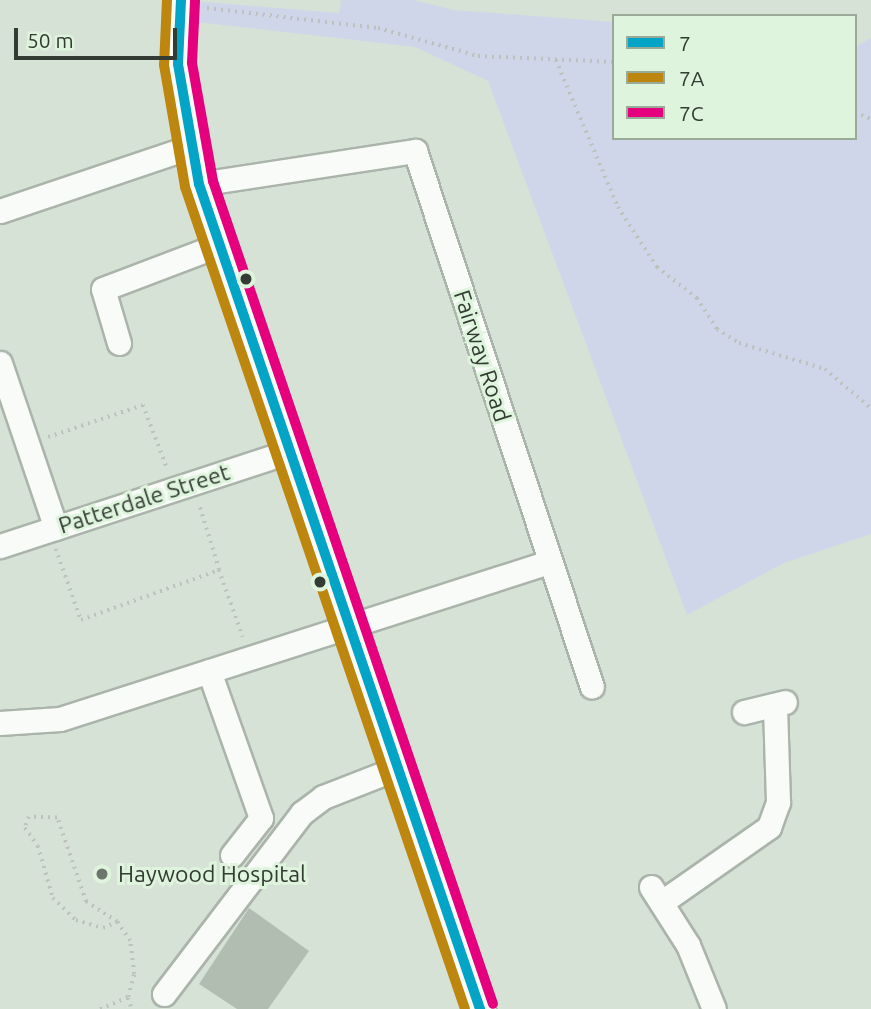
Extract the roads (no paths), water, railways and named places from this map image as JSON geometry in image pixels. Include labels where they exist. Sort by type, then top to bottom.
[{"type":"main road","points":[[181,2],[178,64],[190,147],[199,184],[395,769],[480,1009]]},
{"type":"street","points":[[0,211],[190,147]]},
{"type":"street","name":"Fairway Road","points":[[199,184],[415,152],[592,687]]},
{"type":"street","points":[[119,343],[103,289],[219,245]]},
{"type":"street","points":[[0,363],[52,529]]},
{"type":"street","name":"Patterdale Street","points":[[0,546],[288,452]]},
{"type":"street","points":[[0,723],[60,719],[549,562]]},
{"type":"street","points":[[209,671],[261,818],[232,855]]},
{"type":"street","points":[[714,1009],[688,945],[657,895],[769,827],[778,802],[780,704],[744,712]]},
{"type":"street","points":[[164,995],[302,813],[323,797],[395,769]]},
{"type":"place","name":"Haywood Hospital","points":[[102,874]]}]
